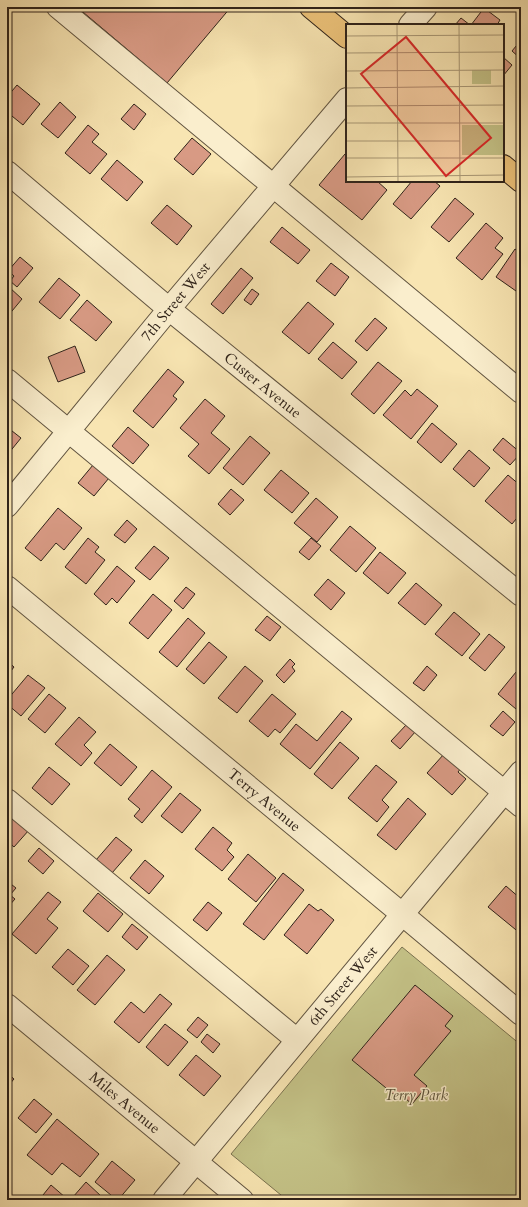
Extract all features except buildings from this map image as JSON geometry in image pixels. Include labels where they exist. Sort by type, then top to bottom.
[{"type":"main road","points":[[311,7],[346,36]]},
{"type":"main road","points":[[504,167],[521,181]]},
{"type":"street","points":[[58,7],[521,392]]},
{"type":"street","points":[[411,24],[426,7]]},
{"type":"street","name":"7th Street West","points":[[7,506],[169,309],[346,100]]},
{"type":"street","name":"Custer Avenue","points":[[7,172],[169,309],[521,595]]},
{"type":"street","points":[[7,380],[521,806]]},
{"type":"street","name":"Terry Avenue","points":[[7,587],[521,1014]]},
{"type":"street","name":"6th Street West","points":[[164,1200],[521,772]]},
{"type":"street","points":[[7,800],[297,1040]]},
{"type":"street","name":"Miles Avenue","points":[[7,1005],[242,1200]]},
{"type":"green space","name":"Terry Park","points":[[402,947],[521,1045],[521,1200],[287,1200],[231,1154]]}]
